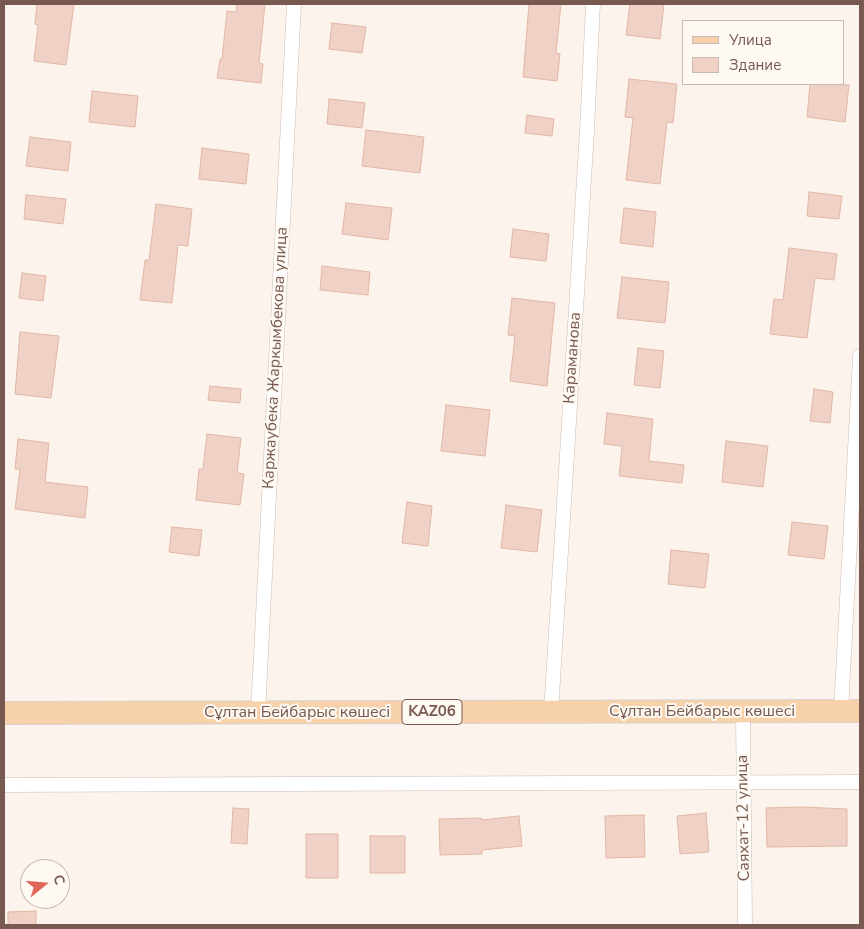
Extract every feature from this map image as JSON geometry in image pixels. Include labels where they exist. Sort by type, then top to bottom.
[{"type":"main road","name":"Сұлтан Бейбарыс көшесі","points":[[4,713],[850,711]]},
{"type":"street","name":"Каржаубека Жаркымбекова улица","points":[[258,713],[294,4]]},
{"type":"street","name":"Караманова","points":[[550,712],[587,131],[593,4]]},
{"type":"street","points":[[850,711],[860,356]]},
{"type":"street","name":"Саяхат-12 улица","points":[[743,712],[745,925]]},
{"type":"street","points":[[4,785],[860,782]]},
{"type":"building","points":[[37,4],[74,4],[66,65],[34,61],[38,25],[35,24]]},
{"type":"building","points":[[237,4],[265,4],[259,63],[263,64],[261,83],[217,78],[220,59],[222,59],[227,11],[236,12]]},
{"type":"building","points":[[529,4],[561,4],[556,53],[560,54],[557,81],[523,77]]},
{"type":"building","points":[[630,4],[664,4],[660,39],[626,35]]},
{"type":"building","points":[[332,23],[366,27],[362,53],[329,49]]},
{"type":"building","points":[[629,79],[677,84],[673,123],[667,122],[660,184],[626,180],[633,118],[625,117]]},
{"type":"building","points":[[810,85],[849,85],[845,122],[807,117]]},
{"type":"building","points":[[92,91],[138,96],[135,127],[89,122]]},
{"type":"building","points":[[329,99],[365,103],[362,128],[327,124]]},
{"type":"building","points":[[527,115],[554,119],[552,136],[525,133]]},
{"type":"building","points":[[366,130],[424,137],[420,173],[362,166]]},
{"type":"building","points":[[30,137],[71,142],[68,171],[26,166]]},
{"type":"building","points":[[202,148],[249,154],[246,184],[199,179]]},
{"type":"building","points":[[809,192],[842,196],[839,219],[807,216]]},
{"type":"building","points":[[26,195],[66,199],[63,224],[24,219]]},
{"type":"building","points":[[346,203],[392,208],[388,240],[342,234]]},
{"type":"building","points":[[156,204],[192,209],[188,246],[178,245],[172,303],[140,300],[145,260],[149,260]]},
{"type":"building","points":[[624,208],[656,212],[653,247],[620,243]]},
{"type":"building","points":[[513,229],[549,234],[546,261],[510,257]]},
{"type":"building","points":[[789,248],[837,254],[834,280],[815,278],[807,338],[770,334],[774,299],[783,300]]},
{"type":"building","points":[[322,266],[370,272],[368,295],[320,290]]},
{"type":"building","points":[[22,273],[46,276],[43,301],[19,298]]},
{"type":"building","points":[[622,277],[669,282],[665,323],[617,318]]},
{"type":"building","points":[[512,298],[555,303],[547,386],[510,381],[515,336],[508,335]]},
{"type":"building","points":[[20,332],[59,336],[51,398],[15,394]]},
{"type":"building","points":[[638,348],[664,351],[660,388],[634,385]]},
{"type":"building","points":[[210,386],[241,389],[240,403],[208,400]]},
{"type":"building","points":[[814,389],[833,392],[830,423],[810,421]]},
{"type":"building","points":[[446,405],[490,410],[485,456],[441,451]]},
{"type":"building","points":[[607,413],[653,419],[649,461],[684,465],[682,483],[619,476],[622,446],[604,444]]},
{"type":"building","points":[[207,434],[241,438],[237,473],[244,474],[240,505],[196,500],[199,469],[203,469]]},
{"type":"building","points":[[18,439],[49,443],[45,482],[88,487],[85,518],[15,509],[20,469],[15,469]]},
{"type":"building","points":[[726,441],[768,446],[763,487],[722,482]]},
{"type":"building","points":[[407,502],[432,506],[428,546],[402,543]]},
{"type":"building","points":[[506,505],[542,510],[537,552],[501,548]]},
{"type":"building","points":[[792,522],[828,526],[824,559],[788,555]]},
{"type":"building","points":[[172,527],[202,530],[199,556],[169,552]]},
{"type":"building","points":[[671,550],[709,554],[705,588],[668,584]]},
{"type":"building","points":[[233,808],[249,809],[247,844],[231,843]]},
{"type":"building","points":[[766,808],[847,809],[847,846],[767,847]]},
{"type":"building","points":[[706,813],[709,852],[680,854],[677,816]]},
{"type":"building","points":[[644,815],[645,857],[606,858],[605,816]]},
{"type":"building","points":[[519,816],[522,846],[482,850],[482,854],[440,855],[439,819],[481,818],[481,820]]},
{"type":"building","points":[[306,834],[338,834],[338,878],[306,878]]},
{"type":"building","points":[[370,836],[405,836],[405,873],[370,873]]},
{"type":"building","points":[[36,911],[36,925],[8,925],[8,912]]}]
